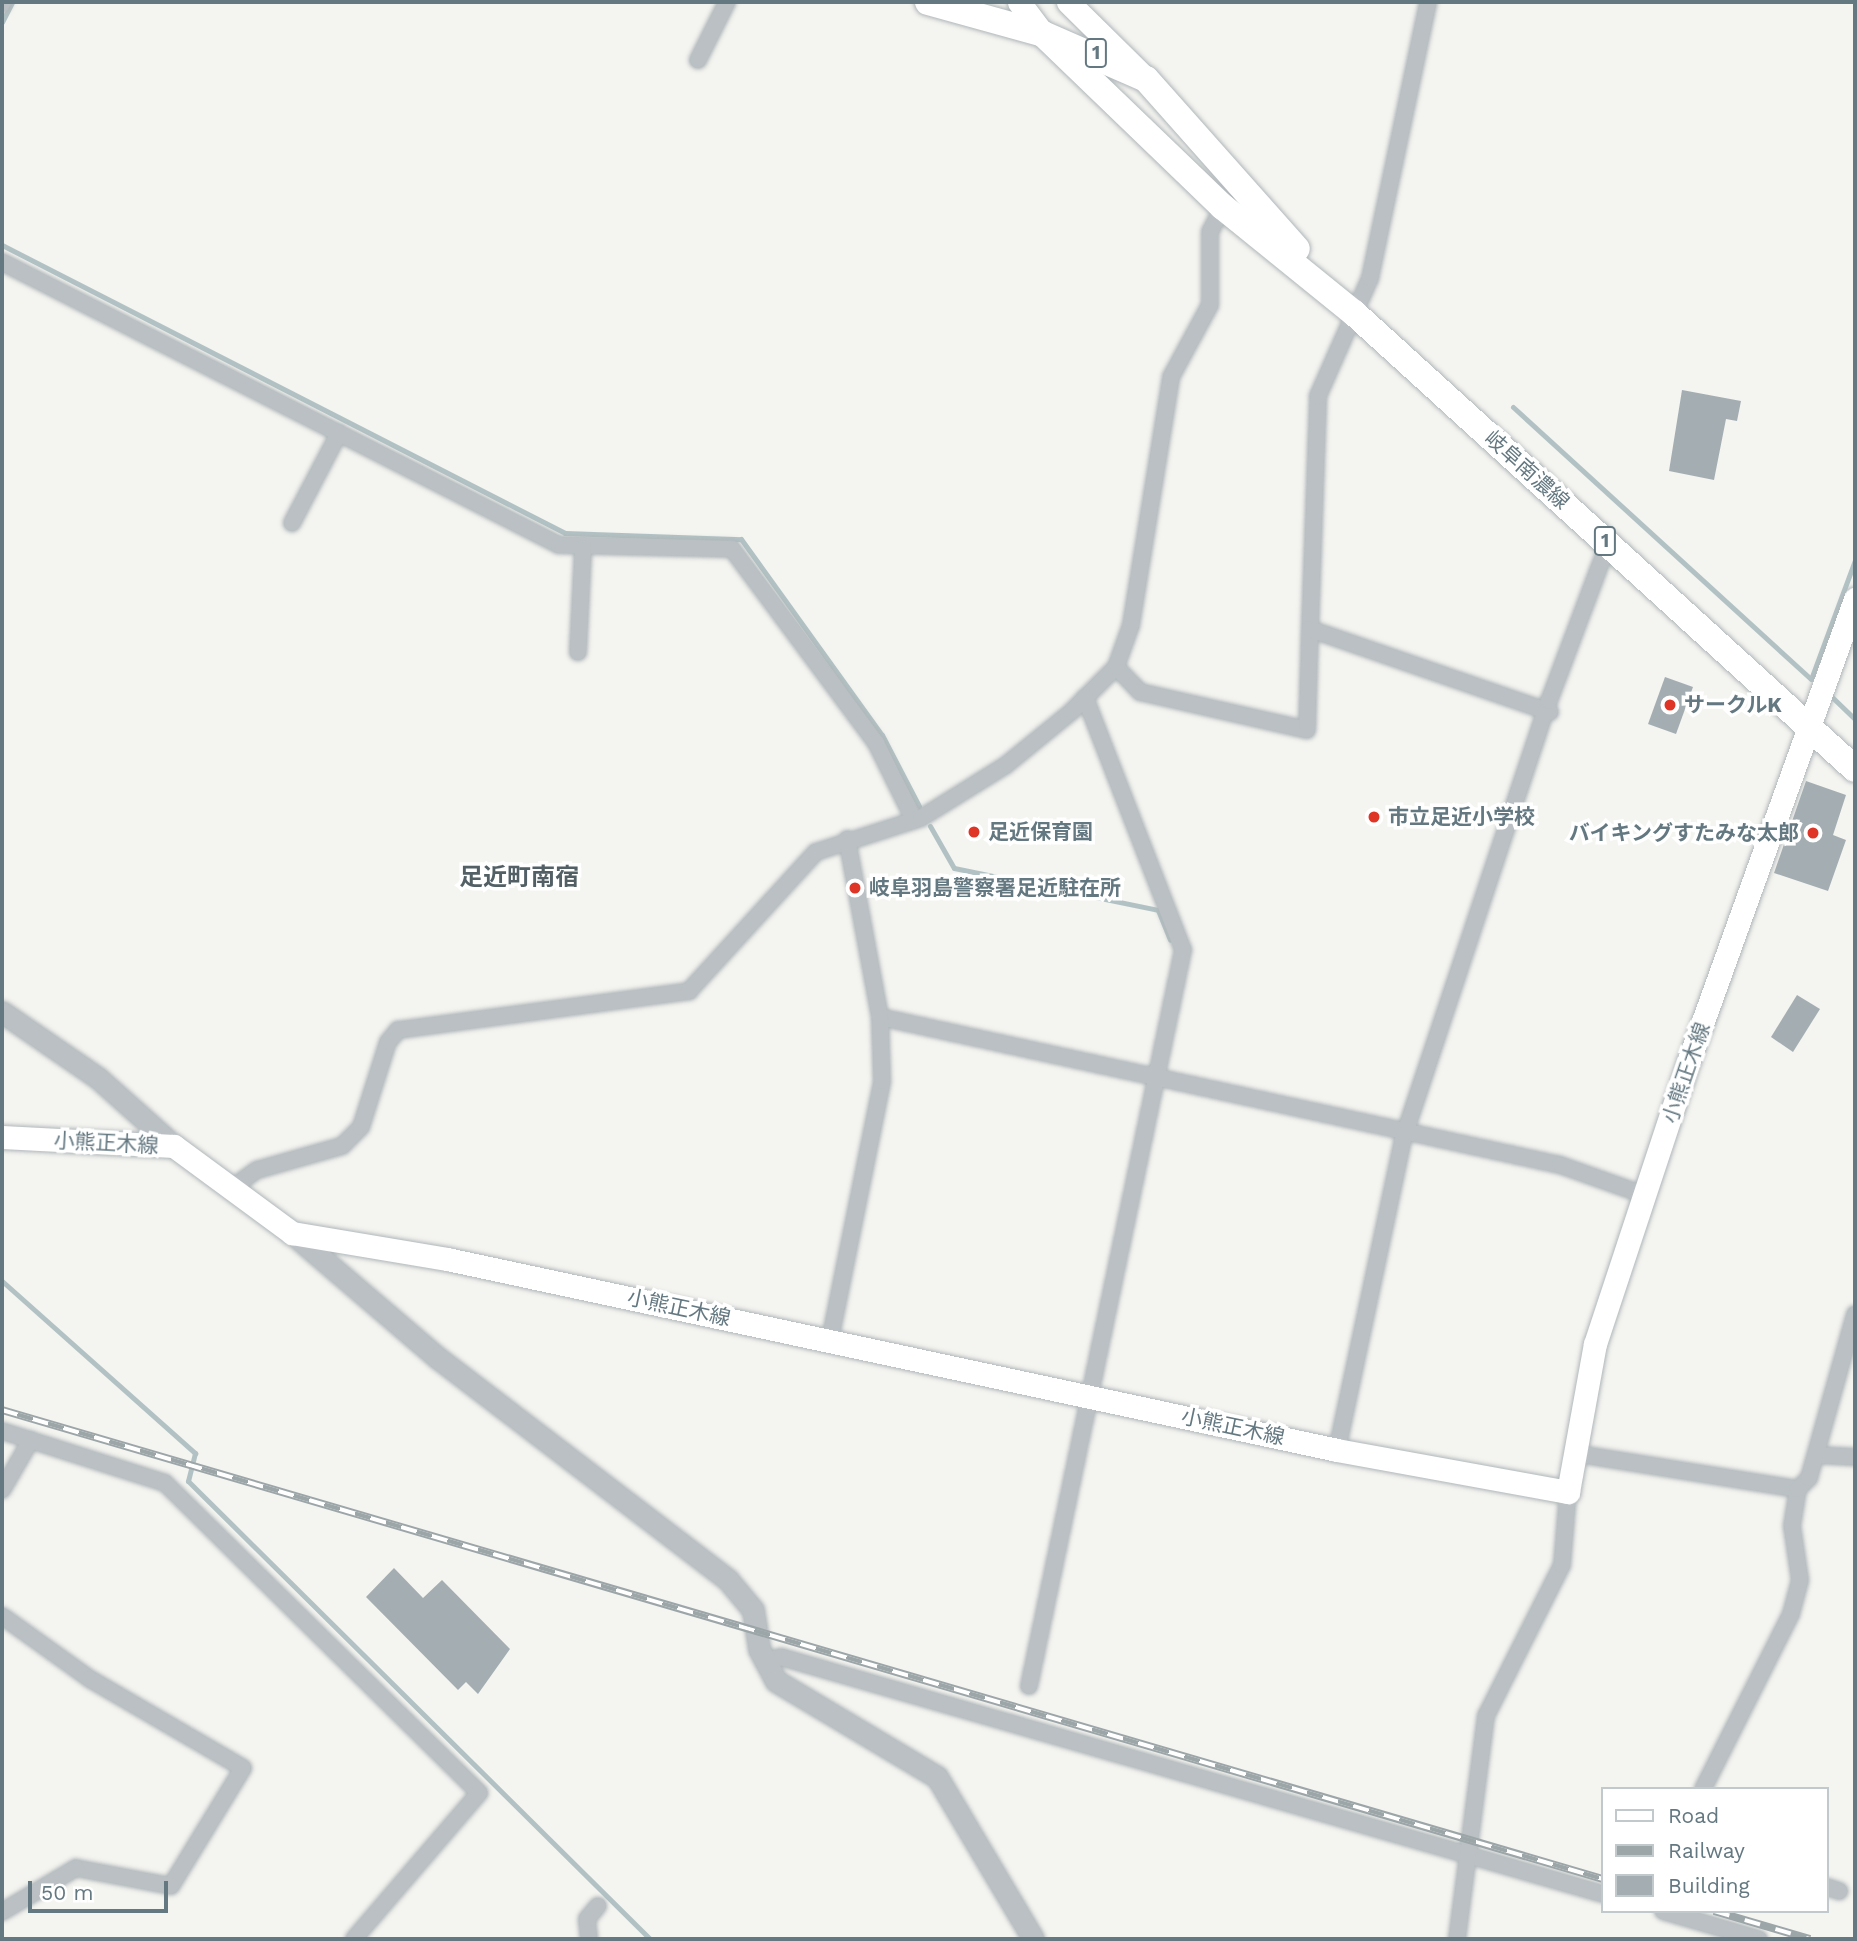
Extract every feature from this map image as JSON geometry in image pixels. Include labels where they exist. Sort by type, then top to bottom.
[{"type":"main road","name":"岐阜南濃線","points":[[928,2],[1043,34],[1146,79],[1354,313]]},
{"type":"main road","points":[[1019,2],[1043,34]]},
{"type":"main road","points":[[1068,2],[1146,79]]},
{"type":"main road","name":"岐阜南濃線","points":[[1043,34],[1223,207],[1354,313],[1855,769]]},
{"type":"main road","name":"小熊正木線","points":[[2,1137],[174,1146],[292,1233],[469,1263],[1092,1395],[1337,1450],[1568,1492],[1572,1453],[1595,1344],[1855,599]]},
{"type":"street","points":[[698,60],[727,2]]},
{"type":"street","points":[[1116,667],[1140,692],[1307,730],[1318,396],[1370,278],[1428,2]]},
{"type":"street","points":[[232,1188],[257,1170],[342,1146],[361,1127],[388,1042],[398,1030],[689,991],[816,852],[847,839],[914,820],[1006,765],[1086,697],[1116,667],[1135,607],[1171,377],[1210,305],[1210,232],[1223,207]]},
{"type":"street","points":[[2,262],[559,545],[583,548],[732,549],[876,743],[914,820]]},
{"type":"street","points":[[292,523],[339,433]]},
{"type":"street","points":[[1337,1450],[1408,1130],[1608,544]]},
{"type":"street","points":[[578,652],[583,548]]},
{"type":"street","points":[[1310,629],[1550,712]]},
{"type":"street","points":[[1029,1686],[1159,1077],[1183,950],[1086,697]]},
{"type":"street","points":[[830,1340],[882,1081],[880,1017],[847,839]]},
{"type":"street","points":[[2,1012],[98,1078],[174,1146]]},
{"type":"street","points":[[880,1017],[1560,1165],[1647,1196]]},
{"type":"street","points":[[292,1233],[438,1358],[728,1580],[753,1611],[764,1662],[790,1692],[937,1777],[1033,1939]]},
{"type":"street","points":[[1704,1787],[1791,1614],[1800,1580],[1792,1526],[1798,1489],[1809,1478],[1855,1314]]},
{"type":"street","points":[[2,1431],[165,1483],[479,1793],[355,1939]]},
{"type":"street","points":[[2,1490],[31,1440]]},
{"type":"street","points":[[1572,1453],[1798,1489]]},
{"type":"street","points":[[1816,1455],[1855,1457]]},
{"type":"street","points":[[1457,1939],[1486,1716],[1562,1565],[1568,1492]]},
{"type":"street","points":[[2,1616],[90,1679],[243,1768],[170,1886],[76,1868],[2,1912]]},
{"type":"street","points":[[764,1662],[782,1657],[1602,1894]]},
{"type":"street","points":[[589,1939],[587,1919],[598,1906]]},
{"type":"street","points":[[1667,1913],[1709,1933],[1759,1939]]},
{"type":"building","points":[[1682,390],[1741,401],[1737,421],[1726,419],[1714,480],[1669,471]]},
{"type":"building","name":"サークルK","points":[[1665,677],[1693,687],[1676,734],[1648,724]]},
{"type":"building","points":[[1806,781],[1846,795],[1833,835],[1846,840],[1828,891],[1774,873]]},
{"type":"building","points":[[1797,995],[1820,1009],[1793,1052],[1771,1037]]},
{"type":"building","points":[[394,1568],[423,1598],[442,1580],[510,1649],[478,1694],[466,1682],[458,1690],[366,1597]]},
{"type":"waterway","points":[[2,22],[12,2]]},
{"type":"waterway","points":[[2,245],[565,533],[741,539],[882,735],[919,806]]},
{"type":"waterway","points":[[1513,407],[1811,679],[1855,560]]},
{"type":"waterway","points":[[1832,697],[1855,719]]},
{"type":"waterway","points":[[930,826],[954,868],[1158,910],[1170,940]]},
{"type":"waterway","points":[[2,1281],[195,1453],[188,1481],[650,1939]]},
{"type":"railway","points":[[2,1410],[1602,1879]]},
{"type":"railway","points":[[1721,1913],[1810,1939]]},
{"type":"place","name":"サークルK","points":[[1670,705]]},
{"type":"place","name":"市立足近小学校","points":[[1374,817]]},
{"type":"place","name":"足近保育園","points":[[974,832]]},
{"type":"place","name":"バイキングすたみな太郎","points":[[1813,833]]},
{"type":"place","name":"岐阜羽島警察署足近駐在所","points":[[855,888]]},
{"type":"district","name":"足近町南宿","points":[[519,878]]}]
